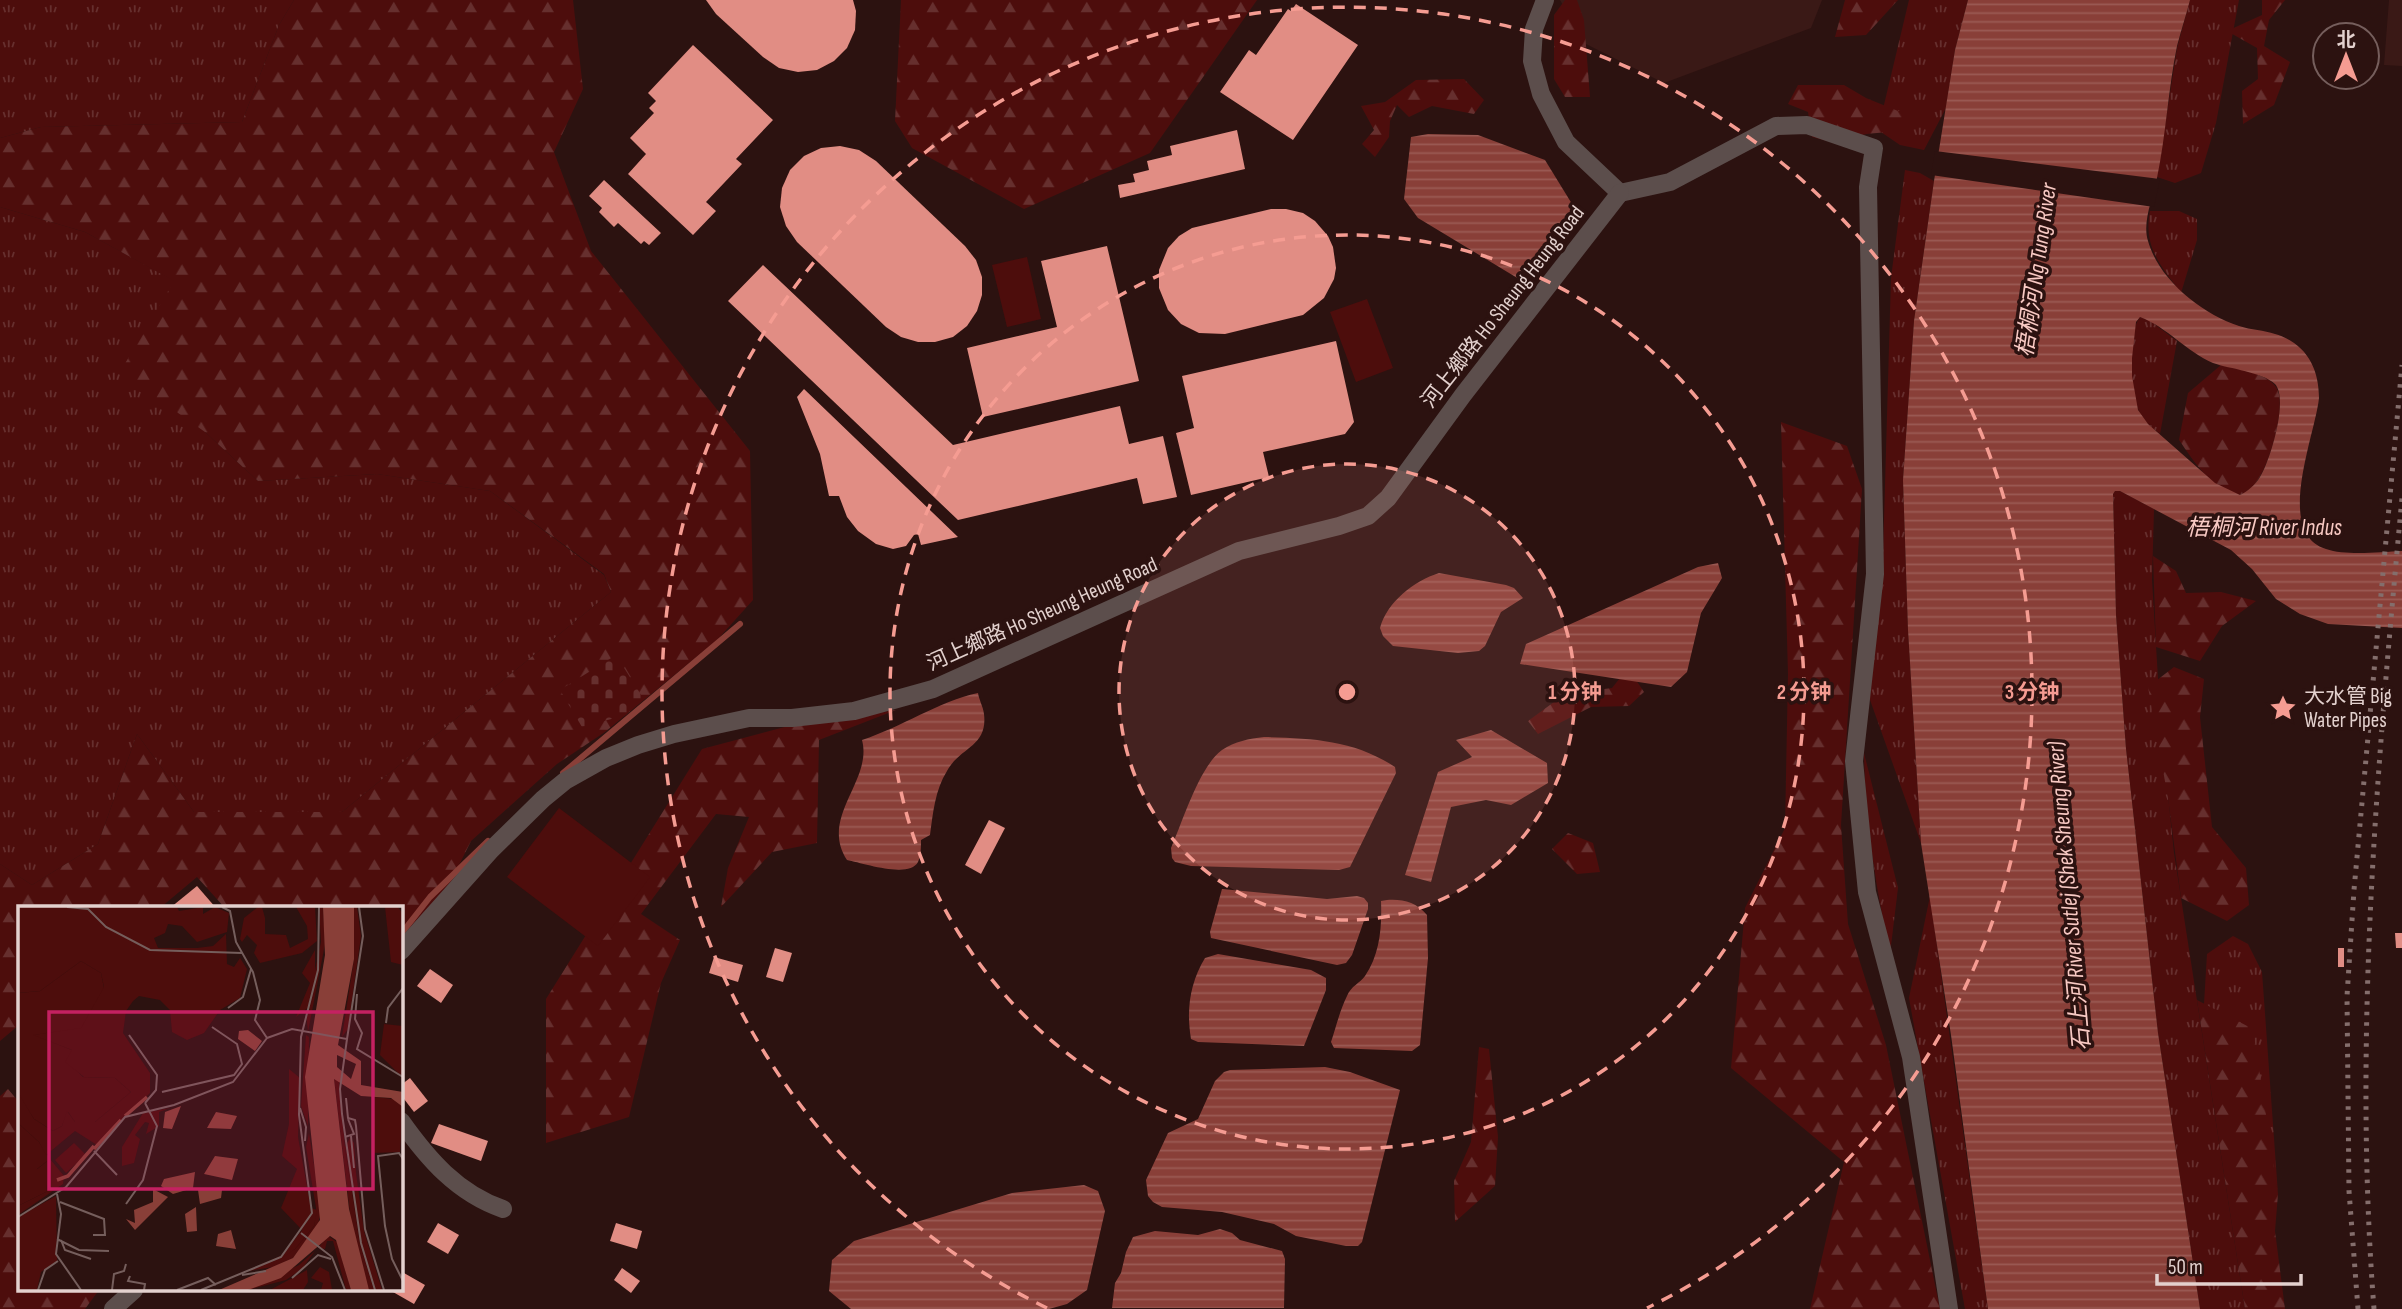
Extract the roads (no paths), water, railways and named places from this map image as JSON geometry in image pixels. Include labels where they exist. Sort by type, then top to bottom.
[{"type":"street","points":[[1545,0],[1534,29],[1532,61],[1541,94],[1566,142],[1620,193],[1670,181],[1776,126],[1807,125],[1874,148],[1868,187],[1875,574],[1854,761],[1867,892],[1911,1057],[1949,1309]]},
{"type":"street","name":"河上鄉路 Ho Sheung Heung Road","points":[[402,950],[491,850],[543,799],[565,781],[606,758],[674,734],[749,718],[792,718],[844,713],[933,689],[1239,551],[1368,516],[1388,498],[1463,395],[1620,193]]},
{"type":"street","points":[[402,1122],[434,1164],[465,1191],[503,1209]]},
{"type":"street","points":[[113,1309],[132,1292]]},
{"type":"water","points":[[1968,0],[2190,0],[2174,63],[2160,162],[2147,218],[2148,241],[2172,282],[2197,304],[2225,321],[2286,338],[2309,358],[2316,377],[2319,398],[2306,458],[2300,504],[2302,524],[2311,539],[2326,549],[2343,552],[2402,551],[2402,628],[2328,624],[2300,614],[2276,599],[2252,569],[2231,550],[2120,491],[2113,494],[2116,615],[2126,749],[2158,1033],[2200,1309],[1988,1309],[1951,1035],[1921,843],[1908,630],[1903,480],[1914,321],[1955,50]],"holes":[[[2140,317],[2150,321],[2194,353],[2213,363],[2246,371],[2275,384],[2279,392],[2279,416],[2269,458],[2260,477],[2251,488],[2240,495],[2215,483],[2148,424],[2138,410],[2132,376],[2136,322]]]},
{"type":"water","points":[[1428,134],[1478,135],[1545,160],[1580,217],[1529,285],[1418,218],[1404,199],[1411,137]]},
{"type":"water","points":[[1718,563],[1722,578],[1701,613],[1687,672],[1671,687],[1520,664],[1526,644],[1698,567]]},
{"type":"water","points":[[1439,573],[1506,585],[1514,588],[1523,598],[1501,612],[1485,646],[1479,651],[1458,653],[1393,646],[1383,636],[1380,628],[1395,601],[1420,581]]},
{"type":"water","points":[[978,693],[984,714],[982,733],[972,746],[952,763],[943,778],[935,802],[930,835],[921,840],[918,862],[913,867],[896,870],[847,860],[840,844],[839,829],[842,814],[860,770],[862,740],[948,702]]},
{"type":"water","points":[[1491,730],[1547,763],[1548,783],[1511,805],[1486,800],[1451,807],[1431,882],[1405,875],[1438,772],[1472,757],[1456,740]]},
{"type":"water","points":[[1264,737],[1332,742],[1364,751],[1395,767],[1396,773],[1350,867],[1339,870],[1191,866],[1175,862],[1172,858],[1171,848],[1186,810],[1199,781],[1214,758],[1232,744]]},
{"type":"water","points":[[1222,889],[1327,899],[1357,896],[1364,898],[1368,909],[1352,955],[1346,963],[1337,965],[1211,938],[1210,932]]},
{"type":"water","points":[[1381,901],[1409,902],[1427,915],[1428,958],[1420,1045],[1412,1051],[1334,1048],[1331,1042],[1345,1001],[1351,990],[1365,976],[1374,959],[1380,930]]},
{"type":"water","points":[[1218,954],[1311,970],[1326,978],[1326,990],[1304,1046],[1198,1042],[1191,1039],[1189,1007],[1193,987],[1205,958]]},
{"type":"water","points":[[1325,1067],[1350,1072],[1400,1090],[1362,1242],[1358,1246],[1296,1236],[1274,1224],[1222,1212],[1162,1207],[1148,1196],[1146,1180],[1168,1133],[1198,1119],[1215,1081],[1224,1072]]},
{"type":"water","points":[[1084,1185],[1098,1191],[1105,1211],[1087,1290],[1067,1304],[1049,1309],[851,1309],[829,1291],[832,1260],[854,1241],[1012,1193]]},
{"type":"water","points":[[1220,1229],[1232,1233],[1240,1240],[1282,1251],[1285,1259],[1284,1308],[1112,1308],[1115,1283],[1133,1237],[1155,1231],[1198,1235]]},
{"type":"waterway","points":[[563,773],[740,624]]},
{"type":"waterway","points":[[402,933],[430,897],[488,841]]},
{"type":"railway","points":[[2358,1309],[2349,1191],[2347,996],[2354,890],[2402,365]]},
{"type":"railway","points":[[2374,1309],[2368,1208],[2367,1005],[2384,700],[2402,498]]},
{"type":"place","name":"大水管 Big Water Pipes","points":[[2283,708]]},
{"type":"water label","name":"梧桐河 Ng Tung River","points":[[2037,270]]},
{"type":"water label","name":"梧桐河 River Indus","points":[[2264,528]]},
{"type":"water label","name":"石上河 River Sutlej (Shek Sheung River)","points":[[2069,896]]}]
